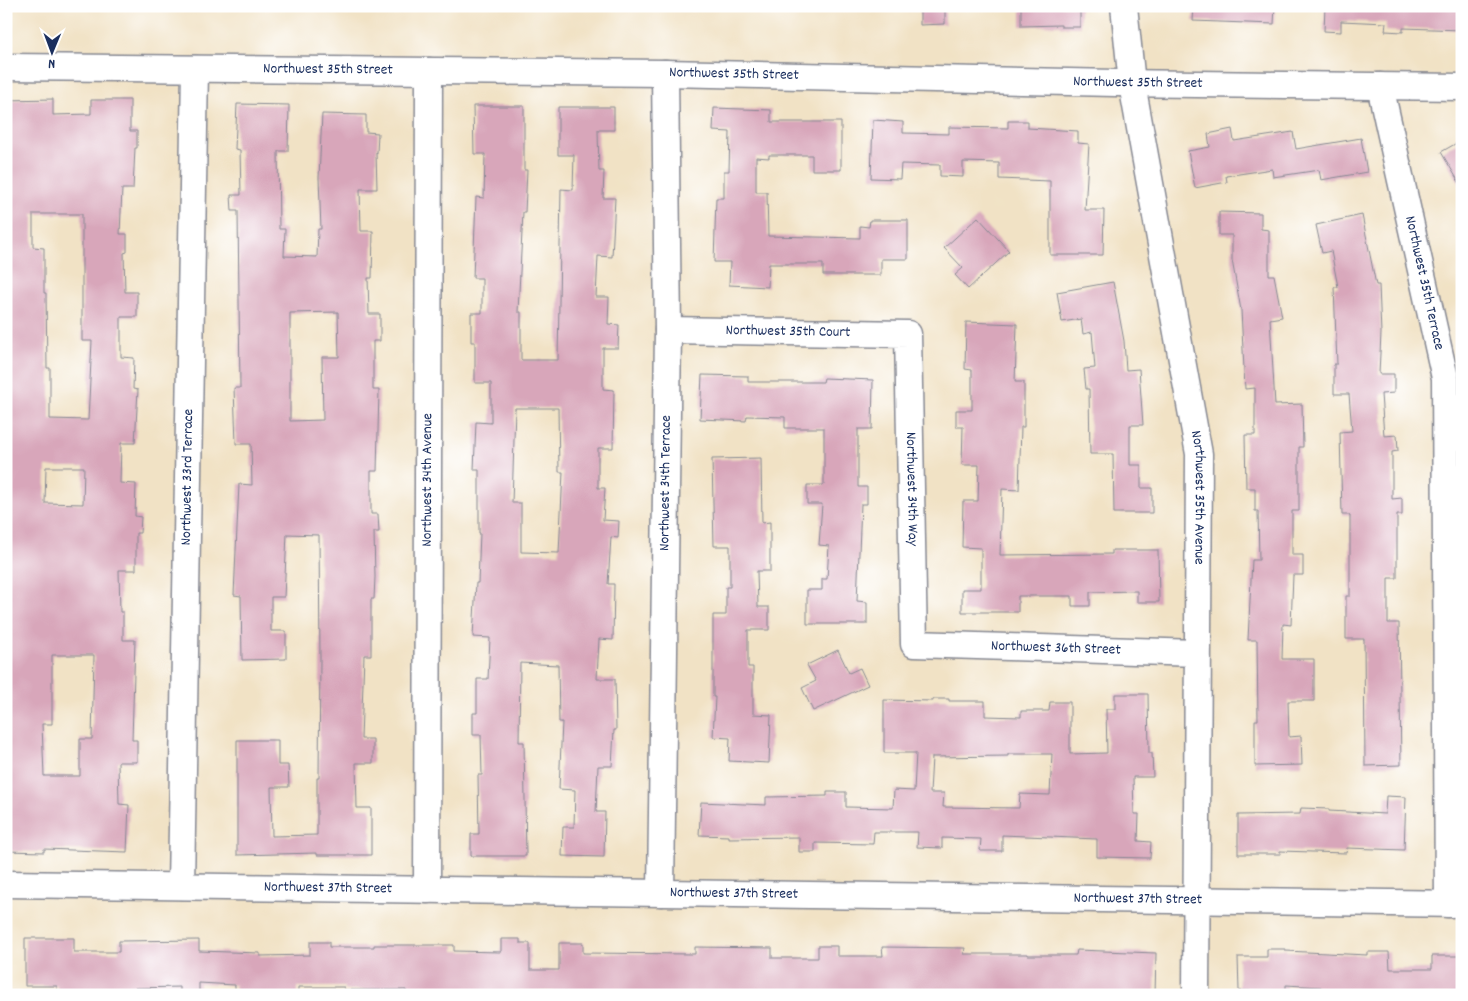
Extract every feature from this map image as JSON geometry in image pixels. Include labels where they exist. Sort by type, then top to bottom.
[{"type":"street","name":"Northwest 35th Avenue","points":[[1124,6],[1132,84],[1199,454],[1196,995]]},
{"type":"street","name":"Northwest 35th Street","points":[[6,67],[665,73],[1132,84],[1462,87]]},
{"type":"street","name":"Northwest 33rd Terrace","points":[[181,886],[195,69]]},
{"type":"street","name":"Northwest 34th Avenue","points":[[427,890],[429,71]]},
{"type":"street","name":"Northwest 34th Terrace","points":[[661,893],[668,330],[665,73]]},
{"type":"street","name":"Northwest 35th Terrace","points":[[1380,86],[1445,378],[1455,904]]},
{"type":"street","name":"Northwest 35th Court","points":[[668,330],[908,334]]},
{"type":"street","name":"Northwest 34th Way","points":[[908,334],[914,644]]},
{"type":"street","name":"Northwest 36th Street","points":[[914,644],[1197,653]]},
{"type":"street","name":"Northwest 37th Street","points":[[6,884],[1455,904]]},
{"type":"building","points":[[920,6],[945,6],[945,24],[920,25]]},
{"type":"building","points":[[1021,6],[1080,6],[1080,27],[1061,27],[1061,25],[1021,26]]},
{"type":"building","points":[[1194,6],[1275,6],[1274,24],[1193,21]]},
{"type":"building","points":[[1325,6],[1462,6],[1462,30],[1403,28],[1403,32],[1385,31],[1386,23],[1341,21],[1341,32],[1324,31]]},
{"type":"building","points":[[53,99],[53,115],[91,114],[91,100],[130,100],[130,131],[137,131],[133,189],[122,189],[120,234],[127,234],[127,252],[124,253],[125,292],[137,292],[137,317],[121,317],[121,357],[134,358],[133,389],[138,390],[135,443],[121,443],[120,483],[136,484],[135,516],[141,517],[140,533],[136,533],[136,570],[119,570],[120,612],[123,612],[123,640],[135,640],[132,740],[137,740],[137,762],[118,762],[119,804],[129,805],[127,852],[44,849],[44,852],[6,851],[6,100]],"holes":[[[33,214],[82,214],[82,341],[92,341],[88,420],[50,419],[50,368],[47,368],[44,248],[33,247]],[[46,467],[84,467],[83,504],[45,503]],[[52,655],[94,655],[92,739],[80,739],[80,776],[44,776],[42,724],[52,724]]]},
{"type":"building","points":[[237,104],[289,105],[288,151],[278,151],[279,229],[285,229],[284,256],[317,257],[318,229],[321,229],[319,178],[322,114],[366,115],[366,132],[378,133],[376,152],[377,189],[360,189],[361,231],[373,231],[372,278],[368,278],[369,314],[380,314],[380,341],[373,341],[373,390],[379,390],[377,471],[371,471],[371,514],[378,514],[379,532],[374,532],[375,577],[374,599],[371,599],[371,655],[364,655],[361,739],[373,739],[373,763],[356,763],[357,808],[371,808],[371,855],[317,855],[317,853],[237,855],[237,740],[278,740],[278,765],[288,765],[289,787],[271,787],[272,836],[317,835],[320,659],[319,535],[287,534],[284,597],[271,597],[271,631],[286,631],[286,659],[242,660],[241,596],[234,595],[239,484],[252,485],[251,444],[236,444],[234,388],[240,388],[238,211],[232,211],[231,195],[241,195],[240,150],[235,149]],"holes":[[[338,312],[339,357],[322,357],[323,420],[290,421],[290,313]]]},
{"type":"building","points":[[473,106],[524,106],[524,170],[527,170],[518,312],[521,312],[521,360],[558,360],[561,189],[573,190],[574,155],[558,155],[558,107],[614,107],[614,130],[598,130],[599,171],[604,171],[603,198],[615,198],[612,257],[598,256],[596,297],[609,297],[608,324],[619,325],[618,348],[603,348],[603,389],[614,390],[613,448],[598,448],[598,488],[605,488],[603,520],[619,521],[618,538],[611,537],[608,584],[614,584],[613,640],[599,639],[597,679],[615,679],[616,730],[614,730],[612,766],[598,766],[596,812],[605,812],[604,857],[562,856],[563,827],[574,827],[575,790],[559,789],[562,722],[559,722],[558,665],[520,663],[519,742],[524,742],[526,856],[471,856],[471,834],[479,834],[478,775],[482,775],[481,735],[473,735],[473,713],[477,713],[477,679],[488,679],[490,638],[473,637],[480,533],[479,470],[474,470],[476,422],[491,423],[491,383],[475,383],[475,342],[471,342],[471,313],[482,313],[482,278],[473,278],[476,197],[484,198],[485,154],[474,154]],"holes":[[[515,408],[558,408],[559,472],[563,472],[559,553],[521,552],[521,503],[512,503]]]},
{"type":"building","points":[[714,108],[771,110],[771,122],[841,122],[841,170],[812,170],[812,155],[769,155],[769,158],[756,157],[756,192],[767,192],[768,236],[860,238],[860,226],[869,227],[870,220],[908,220],[908,259],[881,259],[881,275],[823,275],[823,264],[769,264],[768,287],[729,285],[730,262],[714,262],[716,198],[724,198],[724,171],[729,171],[730,132],[713,131]]},
{"type":"building","points":[[873,120],[903,122],[903,133],[949,134],[949,127],[1008,128],[1008,121],[1028,121],[1028,128],[1078,131],[1078,143],[1089,144],[1085,210],[1104,210],[1103,255],[1050,255],[1050,181],[999,179],[999,163],[963,162],[963,177],[940,176],[940,165],[901,164],[900,179],[871,178]]},
{"type":"building","points":[[1232,129],[1234,141],[1293,132],[1296,149],[1361,138],[1367,172],[1321,180],[1319,170],[1273,177],[1272,169],[1226,176],[1227,182],[1195,188],[1188,151],[1210,147],[1208,134]]},
{"type":"building","points":[[1462,140],[1462,187],[1441,152]]},
{"type":"building","points":[[1219,212],[1261,213],[1261,229],[1269,230],[1269,275],[1274,275],[1282,317],[1270,319],[1275,405],[1302,404],[1303,447],[1299,447],[1299,511],[1292,511],[1292,555],[1303,555],[1303,575],[1293,575],[1291,625],[1283,624],[1282,659],[1314,659],[1314,701],[1288,701],[1289,737],[1301,736],[1302,765],[1255,766],[1255,720],[1258,720],[1257,640],[1248,640],[1252,560],[1259,560],[1258,511],[1255,511],[1255,488],[1246,488],[1245,435],[1255,435],[1255,388],[1245,389],[1241,310],[1232,260],[1232,235],[1219,235]]},
{"type":"building","points":[[1362,215],[1376,285],[1379,285],[1381,333],[1379,374],[1394,374],[1394,393],[1381,394],[1384,436],[1397,435],[1398,451],[1392,452],[1392,499],[1402,498],[1402,515],[1397,515],[1397,578],[1388,578],[1388,623],[1399,623],[1401,765],[1365,766],[1364,639],[1346,639],[1346,596],[1350,596],[1350,515],[1342,515],[1340,432],[1352,431],[1349,394],[1334,394],[1334,364],[1337,364],[1334,287],[1338,287],[1331,251],[1322,253],[1316,225]]},
{"type":"building","points":[[978,217],[1009,251],[968,289],[955,275],[963,268],[944,248]]},
{"type":"building","points":[[1113,282],[1124,341],[1126,370],[1139,369],[1143,425],[1130,425],[1130,465],[1141,465],[1141,488],[1152,488],[1152,513],[1114,513],[1113,454],[1090,454],[1089,389],[1086,389],[1084,369],[1095,368],[1092,332],[1083,334],[1081,319],[1062,322],[1057,292]]},
{"type":"building","points":[[966,322],[1017,324],[1015,382],[1024,382],[1024,427],[1021,427],[1019,490],[1002,489],[1000,555],[1112,554],[1112,550],[1158,550],[1159,602],[1137,602],[1137,591],[1090,592],[1090,606],[1072,606],[1072,596],[1018,596],[1018,612],[962,612],[962,589],[981,589],[981,548],[962,547],[963,501],[978,501],[979,465],[962,465],[963,427],[956,427],[956,410],[972,410],[972,370],[965,369]]},
{"type":"building","points":[[702,375],[748,376],[748,382],[823,382],[824,378],[873,380],[872,429],[858,429],[858,487],[867,487],[867,504],[861,504],[857,601],[867,602],[867,624],[807,624],[807,590],[822,590],[822,579],[827,579],[829,546],[819,545],[822,504],[807,504],[807,485],[824,485],[824,428],[785,428],[785,417],[747,416],[746,421],[700,419]]},
{"type":"building","points":[[761,458],[762,523],[770,522],[770,571],[757,571],[758,607],[769,607],[769,630],[748,630],[748,667],[753,667],[753,714],[771,715],[769,763],[729,761],[730,738],[713,737],[715,697],[713,697],[713,615],[726,615],[726,587],[730,587],[730,546],[714,546],[712,459]]},
{"type":"building","points":[[838,650],[849,673],[860,668],[868,685],[813,711],[802,688],[816,681],[807,665]]},
{"type":"building","points":[[1115,694],[1148,694],[1149,753],[1152,753],[1153,777],[1133,777],[1134,814],[1139,814],[1138,841],[1151,842],[1150,858],[1097,857],[1097,839],[1002,835],[1002,851],[980,851],[981,839],[942,838],[942,848],[917,847],[918,832],[874,832],[873,844],[815,843],[815,852],[799,852],[799,837],[729,838],[729,836],[699,835],[701,802],[766,805],[766,797],[827,796],[827,792],[846,792],[846,807],[893,808],[894,790],[914,791],[916,753],[884,753],[884,700],[933,701],[933,699],[949,699],[949,701],[985,701],[985,716],[1021,717],[1021,711],[1049,711],[1050,702],[1070,702],[1070,754],[1107,753],[1106,709],[1115,709]],"holes":[[[1052,754],[1050,795],[1020,794],[1019,808],[943,807],[944,793],[930,793],[932,757]]]},
{"type":"building","points":[[1386,796],[1406,797],[1404,850],[1347,848],[1346,853],[1280,851],[1280,854],[1238,854],[1238,815],[1300,814],[1301,808],[1385,814]]},
{"type":"building","points":[[25,938],[74,938],[74,952],[119,952],[119,941],[199,940],[199,951],[260,953],[260,956],[310,955],[310,942],[329,942],[329,947],[454,945],[454,951],[501,952],[501,939],[520,939],[520,943],[530,943],[530,970],[559,970],[559,943],[583,943],[583,953],[695,954],[695,947],[772,948],[772,958],[818,958],[818,946],[837,946],[837,956],[883,956],[882,947],[965,948],[964,954],[1076,955],[1077,950],[1156,953],[1155,995],[941,995],[900,993],[900,995],[821,995],[821,992],[772,993],[772,995],[565,995],[565,992],[518,991],[518,995],[406,995],[406,990],[344,990],[344,987],[298,987],[298,995],[235,995],[235,985],[199,983],[199,993],[180,994],[180,987],[135,988],[135,994],[57,993],[57,986],[25,986]]},
{"type":"building","points":[[1267,949],[1367,955],[1367,952],[1389,952],[1390,969],[1432,969],[1432,956],[1462,956],[1462,995],[1321,995],[1321,987],[1286,985],[1286,995],[1255,995],[1255,991],[1239,991],[1238,957],[1267,957]]}]
